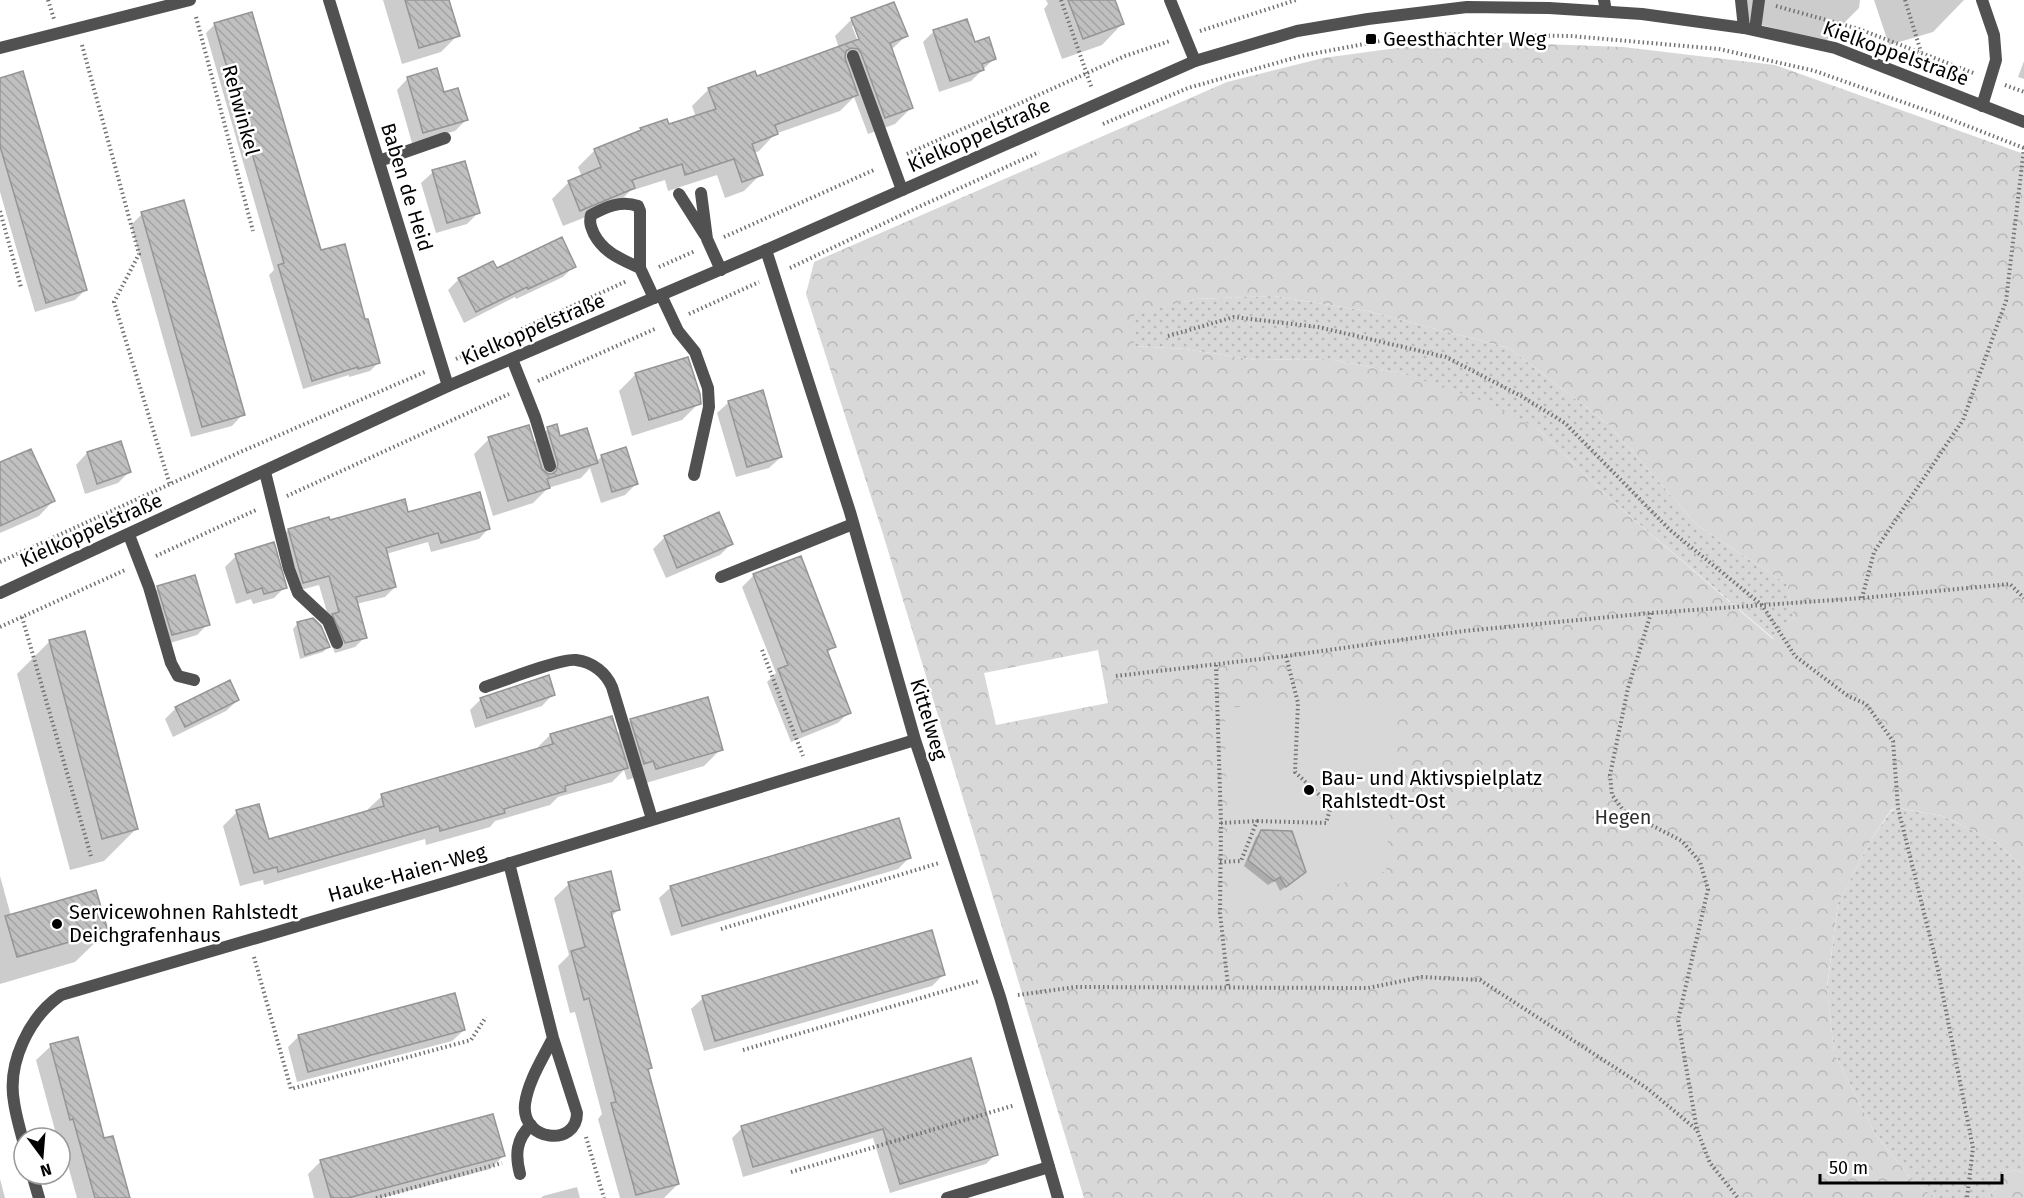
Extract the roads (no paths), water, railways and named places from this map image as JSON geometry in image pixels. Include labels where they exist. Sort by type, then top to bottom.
[{"type":"street","name":"Baben de Heid","points":[[329,0],[448,386]]},
{"type":"street","points":[[1170,0],[1195,61]]},
{"type":"street","points":[[1741,0],[1749,29]]},
{"type":"street","points":[[1982,0],[1994,35],[1996,60],[1982,106]]},
{"type":"street","points":[[1749,29],[1759,1]]},
{"type":"street","points":[[0,48],[78,29],[192,6]]},
{"type":"street","name":"Kielkoppelstraße","points":[[0,593],[448,386],[721,270],[1195,61],[1297,31],[1368,19],[1467,7],[1605,6],[1642,14],[1749,29],[1835,48],[2024,122]]},
{"type":"street","points":[[853,56],[902,190]]},
{"type":"street","points":[[379,160],[445,138]]},
{"type":"street","points":[[701,193],[707,239]]},
{"type":"street","points":[[679,194],[707,239],[721,270]]},
{"type":"street","points":[[640,268],[640,211],[638,206],[628,202],[608,206],[591,215],[589,222],[599,244],[607,252],[640,268],[684,339],[695,352],[708,388],[709,407],[694,475]]},
{"type":"street","name":"Kittelweg","points":[[766,250],[853,524],[915,740],[1000,997],[1058,1198]]},
{"type":"street","points":[[512,359],[550,466]]},
{"type":"street","points":[[265,472],[289,569],[298,593],[328,621],[337,643]]},
{"type":"street","points":[[721,577],[853,524]]},
{"type":"street","points":[[129,535],[149,587],[171,663],[178,676],[194,680]]},
{"type":"street","points":[[485,687],[576,659],[597,668],[607,676],[612,687],[652,819]]},
{"type":"street","name":"Hauke-Haien-Weg","points":[[19,1126],[13,1101],[16,1064],[26,1036],[44,1008],[60,995],[509,863],[915,740]]},
{"type":"street","name":"Hauke-Haien-Weg","points":[[509,863],[553,1038],[577,1113],[576,1122],[570,1130],[550,1136],[535,1131],[531,1125]]},
{"type":"street","points":[[520,1174],[516,1151],[522,1134],[531,1125],[525,1111],[529,1089],[553,1038]]},
{"type":"street","points":[[947,1198],[1049,1167]]},
{"type":"place","name":"Geesthachter Weg","points":[[1371,39]]},
{"type":"place","name":"Bau- und Aktivspielplatz Rahlstedt-Ost","points":[[1309,790]]},
{"type":"place","name":"Servicewohnen Rahlstedt Deichgrafenhaus","points":[[57,924]]},
{"type":"park label","name":"Hegen","points":[[1623,817]]}]
